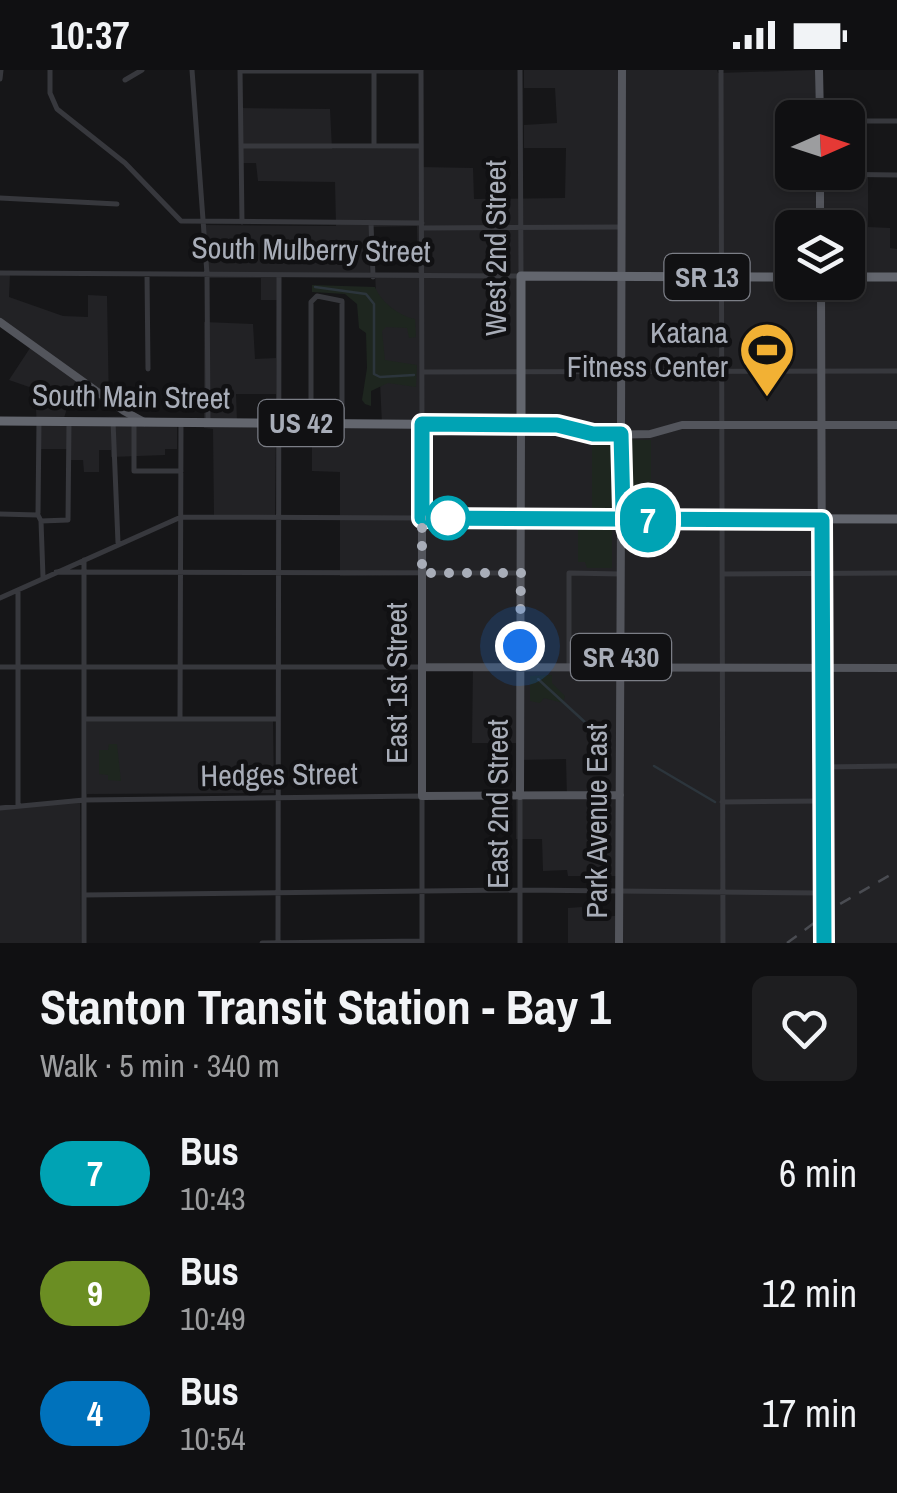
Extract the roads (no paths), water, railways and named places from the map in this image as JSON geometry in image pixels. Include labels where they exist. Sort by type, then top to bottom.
[{"type":"highway","name":"South Mulberry Street","points":[[521,276],[622,276]]},
{"type":"highway","name":"West 2nd Street","points":[[521,276],[521,425]]},
{"type":"highway","name":"SR 13","points":[[622,276],[775,277]]},
{"type":"highway","points":[[865,277],[897,277]]},
{"type":"highway","name":"South Main Street","points":[[0,421],[521,425]]},
{"type":"highway","name":"East 1st Street","points":[[422,424],[422,518]]},
{"type":"highway","points":[[422,518],[897,519]]},
{"type":"main road","name":"SR 430","points":[[621,434],[622,70]]},
{"type":"main road","points":[[819,70],[820,100]]},
{"type":"main road","points":[[821,300],[824,943]]},
{"type":"main road","points":[[0,322],[139,422]]},
{"type":"main road","name":"South Main Street","points":[[521,425],[560,425],[593,434],[650,434],[682,425],[897,425]]},
{"type":"main road","name":"East 2nd Street","points":[[520,796],[521,425]]},
{"type":"main road","name":"Park Avenue East","points":[[620,943],[620,519],[624,508],[621,434]]},
{"type":"main road","name":"East 1st Street","points":[[422,518],[422,796]]},
{"type":"main road","points":[[422,667],[897,668]]},
{"type":"main road","name":"Hedges Street","points":[[422,796],[620,795]]},
{"type":"street","points":[[0,78],[1,70]]},
{"type":"street","points":[[50,70],[52,101],[69,120],[116,154],[180,221],[622,227]]},
{"type":"street","points":[[126,80],[142,70]]},
{"type":"street","points":[[192,70],[207,274],[208,423]]},
{"type":"street","points":[[242,222],[240,70],[421,70],[422,424]]},
{"type":"street","name":"West 2nd Street","points":[[520,70],[521,276]]},
{"type":"street","points":[[721,70],[723,943]]},
{"type":"street","points":[[374,71],[374,146]]},
{"type":"street","points":[[865,121],[897,121]]},
{"type":"street","points":[[241,146],[421,146]]},
{"type":"street","points":[[865,174],[897,174]]},
{"type":"street","points":[[0,198],[116,204]]},
{"type":"street","points":[[372,223],[373,277]]},
{"type":"street","name":"South Mulberry Street","points":[[0,273],[521,276]]},
{"type":"street","points":[[147,274],[148,369]]},
{"type":"street","points":[[278,943],[279,276]]},
{"type":"street","points":[[311,424],[311,302],[317,296],[342,301],[342,424]]},
{"type":"street","points":[[422,372],[897,371]]},
{"type":"street","points":[[39,422],[44,578]]},
{"type":"street","points":[[0,514],[68,520],[69,422]]},
{"type":"street","points":[[113,422],[118,544]]},
{"type":"street","points":[[139,422],[134,471],[180,471]]},
{"type":"street","points":[[180,422],[180,719]]},
{"type":"street","points":[[0,598],[180,517],[422,518]]},
{"type":"street","points":[[84,560],[84,943]]},
{"type":"street","points":[[56,572],[521,573]]},
{"type":"street","points":[[722,574],[897,573]]},
{"type":"street","points":[[569,667],[569,574],[620,574]]},
{"type":"street","points":[[18,590],[18,806]]},
{"type":"street","points":[[0,668],[422,667]]},
{"type":"street","points":[[84,719],[278,719]]},
{"type":"street","points":[[823,766],[897,766]]},
{"type":"street","name":"Hedges Street","points":[[0,808],[84,800],[422,796]]},
{"type":"street","name":"East 1st Street","points":[[422,796],[422,942]]},
{"type":"street","name":"East 2nd Street","points":[[520,796],[520,943]]},
{"type":"street","points":[[722,802],[823,801]]},
{"type":"street","points":[[84,895],[520,890],[823,894]]},
{"type":"street","points":[[262,943],[422,942]]},
{"type":"waterway","points":[[315,287],[366,294],[374,304],[374,374],[414,375]]},
{"type":"waterway","points":[[538,679],[587,724]]},
{"type":"waterway","points":[[654,766],[715,802]]},
{"type":"railway","points":[[787,943],[840,904],[897,871]]},
{"type":"place","name":"Katana Fitness Center","points":[[767,399]]}]
